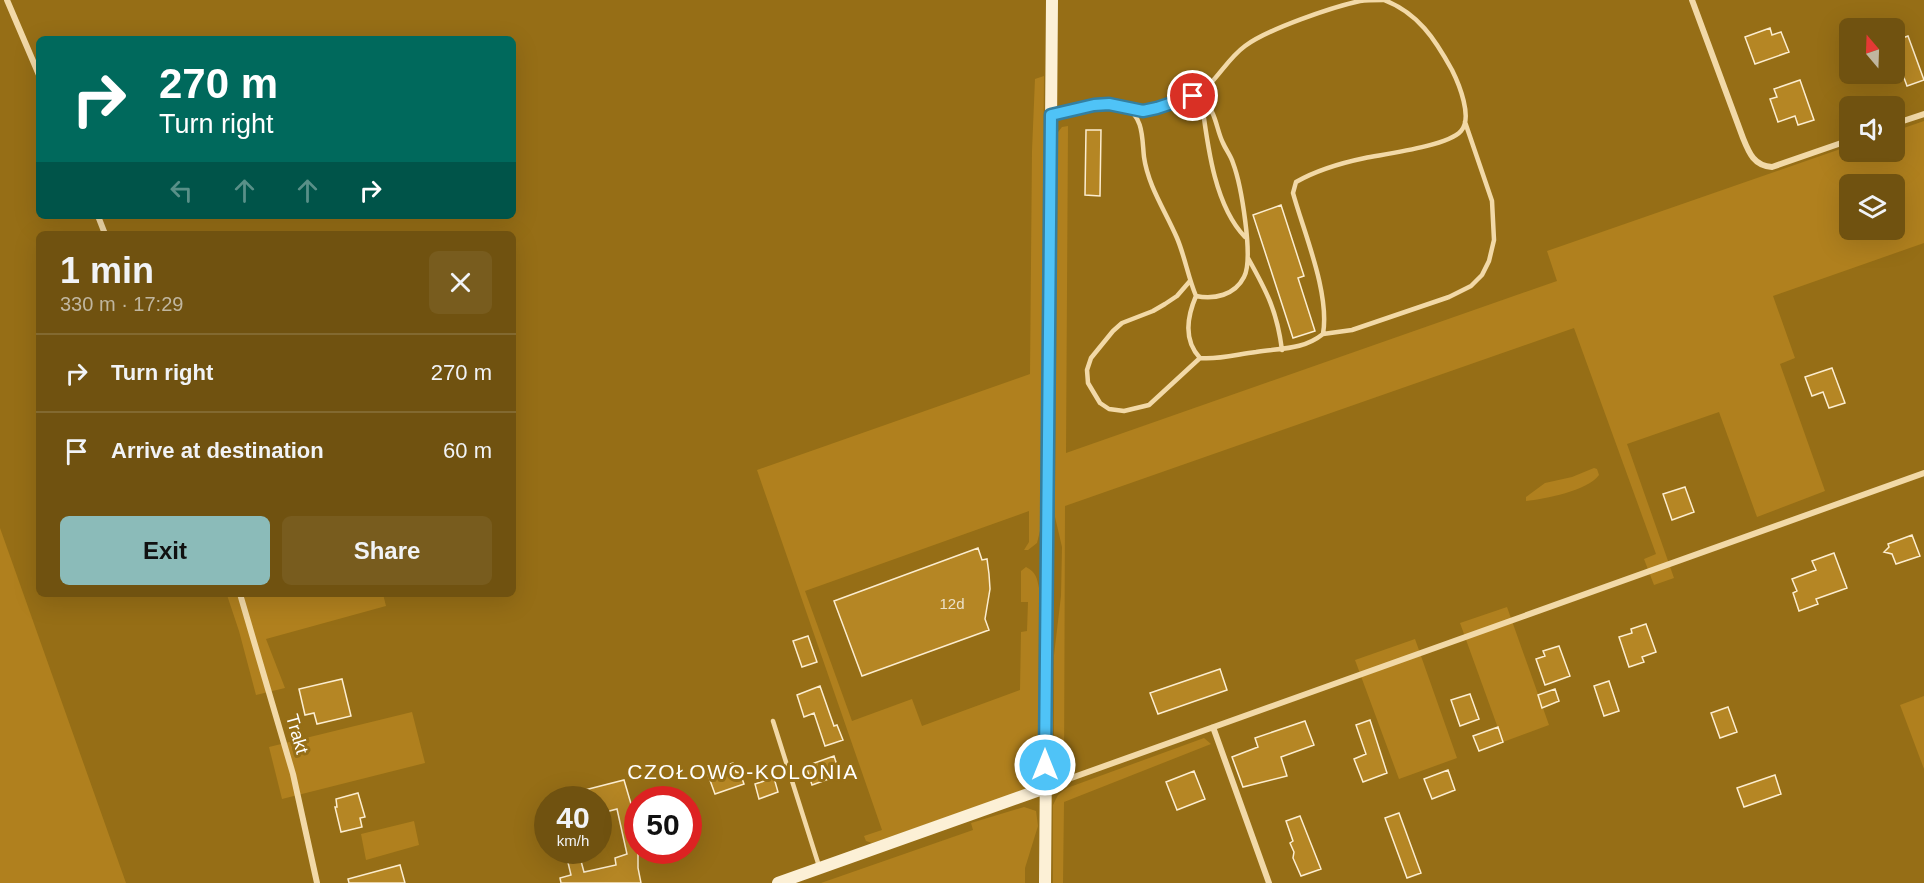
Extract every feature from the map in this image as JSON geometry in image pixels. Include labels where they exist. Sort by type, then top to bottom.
[{"type":"main road","points":[[1045,883],[1052,0]]},
{"type":"main road","points":[[778,883],[1045,788]]},
{"type":"street","points":[[7,0],[36,68]]},
{"type":"street","points":[[1692,0],[1743,138],[1757,163],[1764,167],[1772,167],[1839,144]]},
{"type":"street","points":[[1905,120],[1924,114]]},
{"type":"street","points":[[1045,788],[1698,556],[1924,473]]},
{"type":"street","name":"Trakt","points":[[241,597],[293,774],[317,883]]},
{"type":"street","points":[[1213,727],[1269,883]]},
{"type":"lane","points":[[1051,115],[1094,105],[1109,104],[1143,111],[1201,92],[1207,88],[1227,62],[1246,45],[1288,25],[1361,1],[1383,0],[1400,6],[1414,16],[1453,71],[1466,109],[1465,122],[1461,131],[1450,138],[1399,153],[1335,166],[1314,172],[1296,182],[1293,193],[1322,296],[1325,321],[1323,334]]},
{"type":"lane","points":[[1201,92],[1208,143],[1221,192],[1228,213],[1236,228],[1245,237]]},
{"type":"lane","points":[[1196,296],[1208,298],[1220,296],[1235,289],[1245,276],[1247,258],[1241,191],[1233,162],[1222,141],[1213,113],[1201,92]]},
{"type":"lane","points":[[1127,109],[1138,118],[1145,161],[1161,207],[1177,237],[1196,296],[1190,314],[1188,337],[1193,350],[1200,358],[1210,359],[1282,350],[1314,341],[1323,334],[1352,330],[1449,297],[1471,286],[1482,275],[1489,261],[1494,240],[1492,201],[1465,122]]},
{"type":"lane","points":[[1247,258],[1269,295],[1279,327],[1282,350]]},
{"type":"lane","points":[[1190,281],[1171,300],[1153,311],[1122,323],[1091,358],[1087,370],[1088,383],[1100,403],[1109,409],[1124,411],[1149,405],[1200,358]]},
{"type":"lane","points":[[773,721],[820,868]]},
{"type":"shaded area","points":[[1044,76],[1040,531],[1037,543],[1028,550],[1024,550],[1029,542],[1029,511],[805,591],[852,721],[912,699],[922,726],[1020,690],[1021,632],[1027,631],[1028,602],[1021,602],[1021,571],[1026,567],[1032,571],[1039,588],[1038,773],[1035,782],[1022,791],[872,843],[866,841],[864,836],[882,830],[757,470],[1030,374],[1035,79]]},
{"type":"shaded area","points":[[1924,121],[1924,243],[1773,296],[1795,358],[1780,364],[1825,491],[1757,517],[1719,412],[1627,444],[1674,578],[1654,585],[1644,559],[1656,554],[1574,328],[1065,506],[1064,774],[1060,773],[1054,767],[1054,655],[1061,596],[1062,547],[1055,517],[1055,482],[1058,132],[1062,127],[1068,126],[1066,453],[1557,281],[1547,251],[1839,149],[1839,162],[1905,162],[1905,128]]},
{"type":"shaded area","points":[[1594,468],[1597,469],[1599,475],[1585,486],[1554,496],[1526,501],[1526,497],[1545,483],[1572,477]]},
{"type":"shaded area","points":[[0,528],[126,883],[0,883]]},
{"type":"shaded area","points":[[228,597],[384,597],[386,606],[266,639],[285,688],[256,695]]},
{"type":"shaded area","points":[[1507,607],[1549,725],[1503,742],[1460,623]]},
{"type":"shaded area","points":[[1415,639],[1457,758],[1399,779],[1355,660]]},
{"type":"shaded area","points":[[1924,696],[1924,769],[1900,705]]},
{"type":"shaded area","points":[[412,712],[425,763],[282,799],[269,747]]},
{"type":"shaded area","points":[[1204,738],[1211,744],[1064,802],[1063,883],[1053,883],[1053,805],[1058,795],[1067,788]]},
{"type":"shaded area","points":[[1024,807],[1036,811],[1038,826],[1025,868],[1025,883],[821,883],[973,830],[971,823]]},
{"type":"shaded area","points":[[414,821],[419,845],[366,860],[361,834]]},
{"type":"building","points":[[1770,28],[1772,35],[1781,32],[1789,52],[1755,64],[1745,37]]},
{"type":"building","points":[[1908,36],[1924,80],[1907,86],[1905,80],[1905,37]]},
{"type":"building","points":[[1800,80],[1814,120],[1798,125],[1795,116],[1778,122],[1770,99],[1777,97],[1774,89]]},
{"type":"building","points":[[1086,130],[1101,130],[1100,196],[1085,195]]},
{"type":"building","points":[[1281,205],[1304,276],[1298,278],[1315,331],[1293,338],[1253,215]]},
{"type":"building","points":[[1832,368],[1845,403],[1829,408],[1823,392],[1812,396],[1805,377]]},
{"type":"building","points":[[1685,487],[1694,512],[1672,520],[1663,494]]},
{"type":"building","points":[[1912,535],[1920,556],[1896,564],[1892,554],[1884,552],[1889,547],[1888,544]]},
{"type":"building","points":[[978,548],[982,560],[987,559],[990,589],[985,619],[989,630],[862,676],[834,601]]},
{"type":"building","points":[[1834,553],[1847,588],[1816,599],[1818,604],[1799,611],[1793,593],[1797,591],[1792,579],[1816,570],[1812,561]]},
{"type":"building","points":[[1646,624],[1656,652],[1642,657],[1644,662],[1629,667],[1619,637],[1632,633],[1631,629]]},
{"type":"building","points":[[808,636],[817,662],[802,667],[793,641]]},
{"type":"building","points":[[1559,646],[1570,676],[1545,685],[1536,659],[1545,656],[1543,651]]},
{"type":"building","points":[[1220,669],[1227,690],[1158,714],[1150,693]]},
{"type":"building","points":[[342,679],[351,716],[317,724],[314,713],[305,715],[299,689]]},
{"type":"building","points":[[1609,681],[1619,711],[1604,716],[1594,686]]},
{"type":"building","points":[[820,686],[834,726],[837,725],[843,740],[825,746],[814,713],[804,717],[797,695]]},
{"type":"building","points":[[1555,689],[1559,701],[1542,708],[1538,695]]},
{"type":"building","points":[[1470,694],[1479,719],[1460,726],[1451,700]]},
{"type":"building","points":[[1728,707],[1737,732],[1720,738],[1711,713]]},
{"type":"building","points":[[1370,720],[1387,773],[1363,782],[1354,759],[1366,754],[1356,725]]},
{"type":"building","points":[[1305,721],[1314,745],[1281,757],[1287,776],[1243,787],[1232,757],[1258,747],[1255,738]]},
{"type":"building","points":[[1498,727],[1503,742],[1479,751],[1473,736]]},
{"type":"building","points":[[834,756],[840,775],[812,785],[806,766]]},
{"type":"building","points":[[733,763],[744,784],[715,794],[707,772]]},
{"type":"building","points":[[1448,770],[1455,790],[1432,799],[1424,779]]},
{"type":"building","points":[[1194,771],[1205,799],[1177,810],[1166,782]]},
{"type":"building","points":[[1775,775],[1781,794],[1744,807],[1737,788]]},
{"type":"building","points":[[774,778],[778,792],[759,799],[755,784]]},
{"type":"building","points":[[624,780],[624,840],[617,809],[612,810],[612,786],[600,786]]},
{"type":"building","points":[[358,793],[365,817],[360,818],[362,827],[341,832],[335,807],[337,807],[336,799]]},
{"type":"building","points":[[1399,813],[1421,873],[1407,878],[1385,818]]},
{"type":"building","points":[[1300,816],[1321,869],[1301,876],[1293,858],[1294,852],[1290,843],[1293,841],[1286,821]]},
{"type":"building","points":[[624,855],[624,864],[638,864],[641,883],[561,883],[560,878],[571,875],[568,864],[582,864],[584,872],[616,865],[615,858]]},
{"type":"building","points":[[400,865],[405,883],[349,883],[348,879]]},
{"type":"district","name":"CZOŁOWO-KOLONIA","points":[[743,772]]},
{"type":"route","points":[[1045,765],[1051,115],[1094,105],[1109,104],[1143,111],[1193,96]]}]
